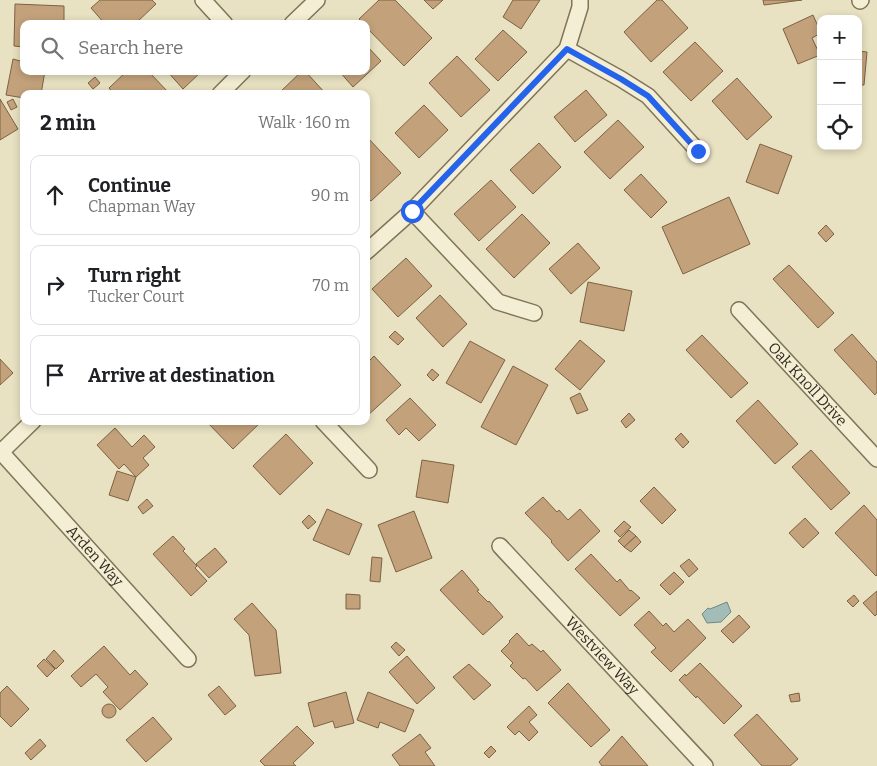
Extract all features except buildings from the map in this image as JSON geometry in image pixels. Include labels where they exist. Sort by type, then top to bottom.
[{"type":"street","points":[[203,0],[221,20]]},
{"type":"street","points":[[296,20],[317,0]]},
{"type":"street","points":[[370,248],[412,211],[567,49],[580,7],[580,0]]},
{"type":"street","points":[[567,49],[648,96],[698,151]]},
{"type":"street","points":[[224,90],[239,75]]},
{"type":"street","points":[[412,211],[498,302],[534,313]]},
{"type":"street","name":"Oak Knoll Drive","points":[[739,310],[877,459]]},
{"type":"street","name":"Arden Way","points":[[29,425],[1,452],[188,659]]},
{"type":"street","points":[[327,425],[369,470]]},
{"type":"street","name":"Westview Way","points":[[500,546],[705,766]]},
{"type":"water","points":[[727,602],[731,612],[721,622],[707,623],[702,614],[708,608],[710,609]]},
{"type":"route","points":[[412,211],[567,49],[648,96],[698,151]]}]
